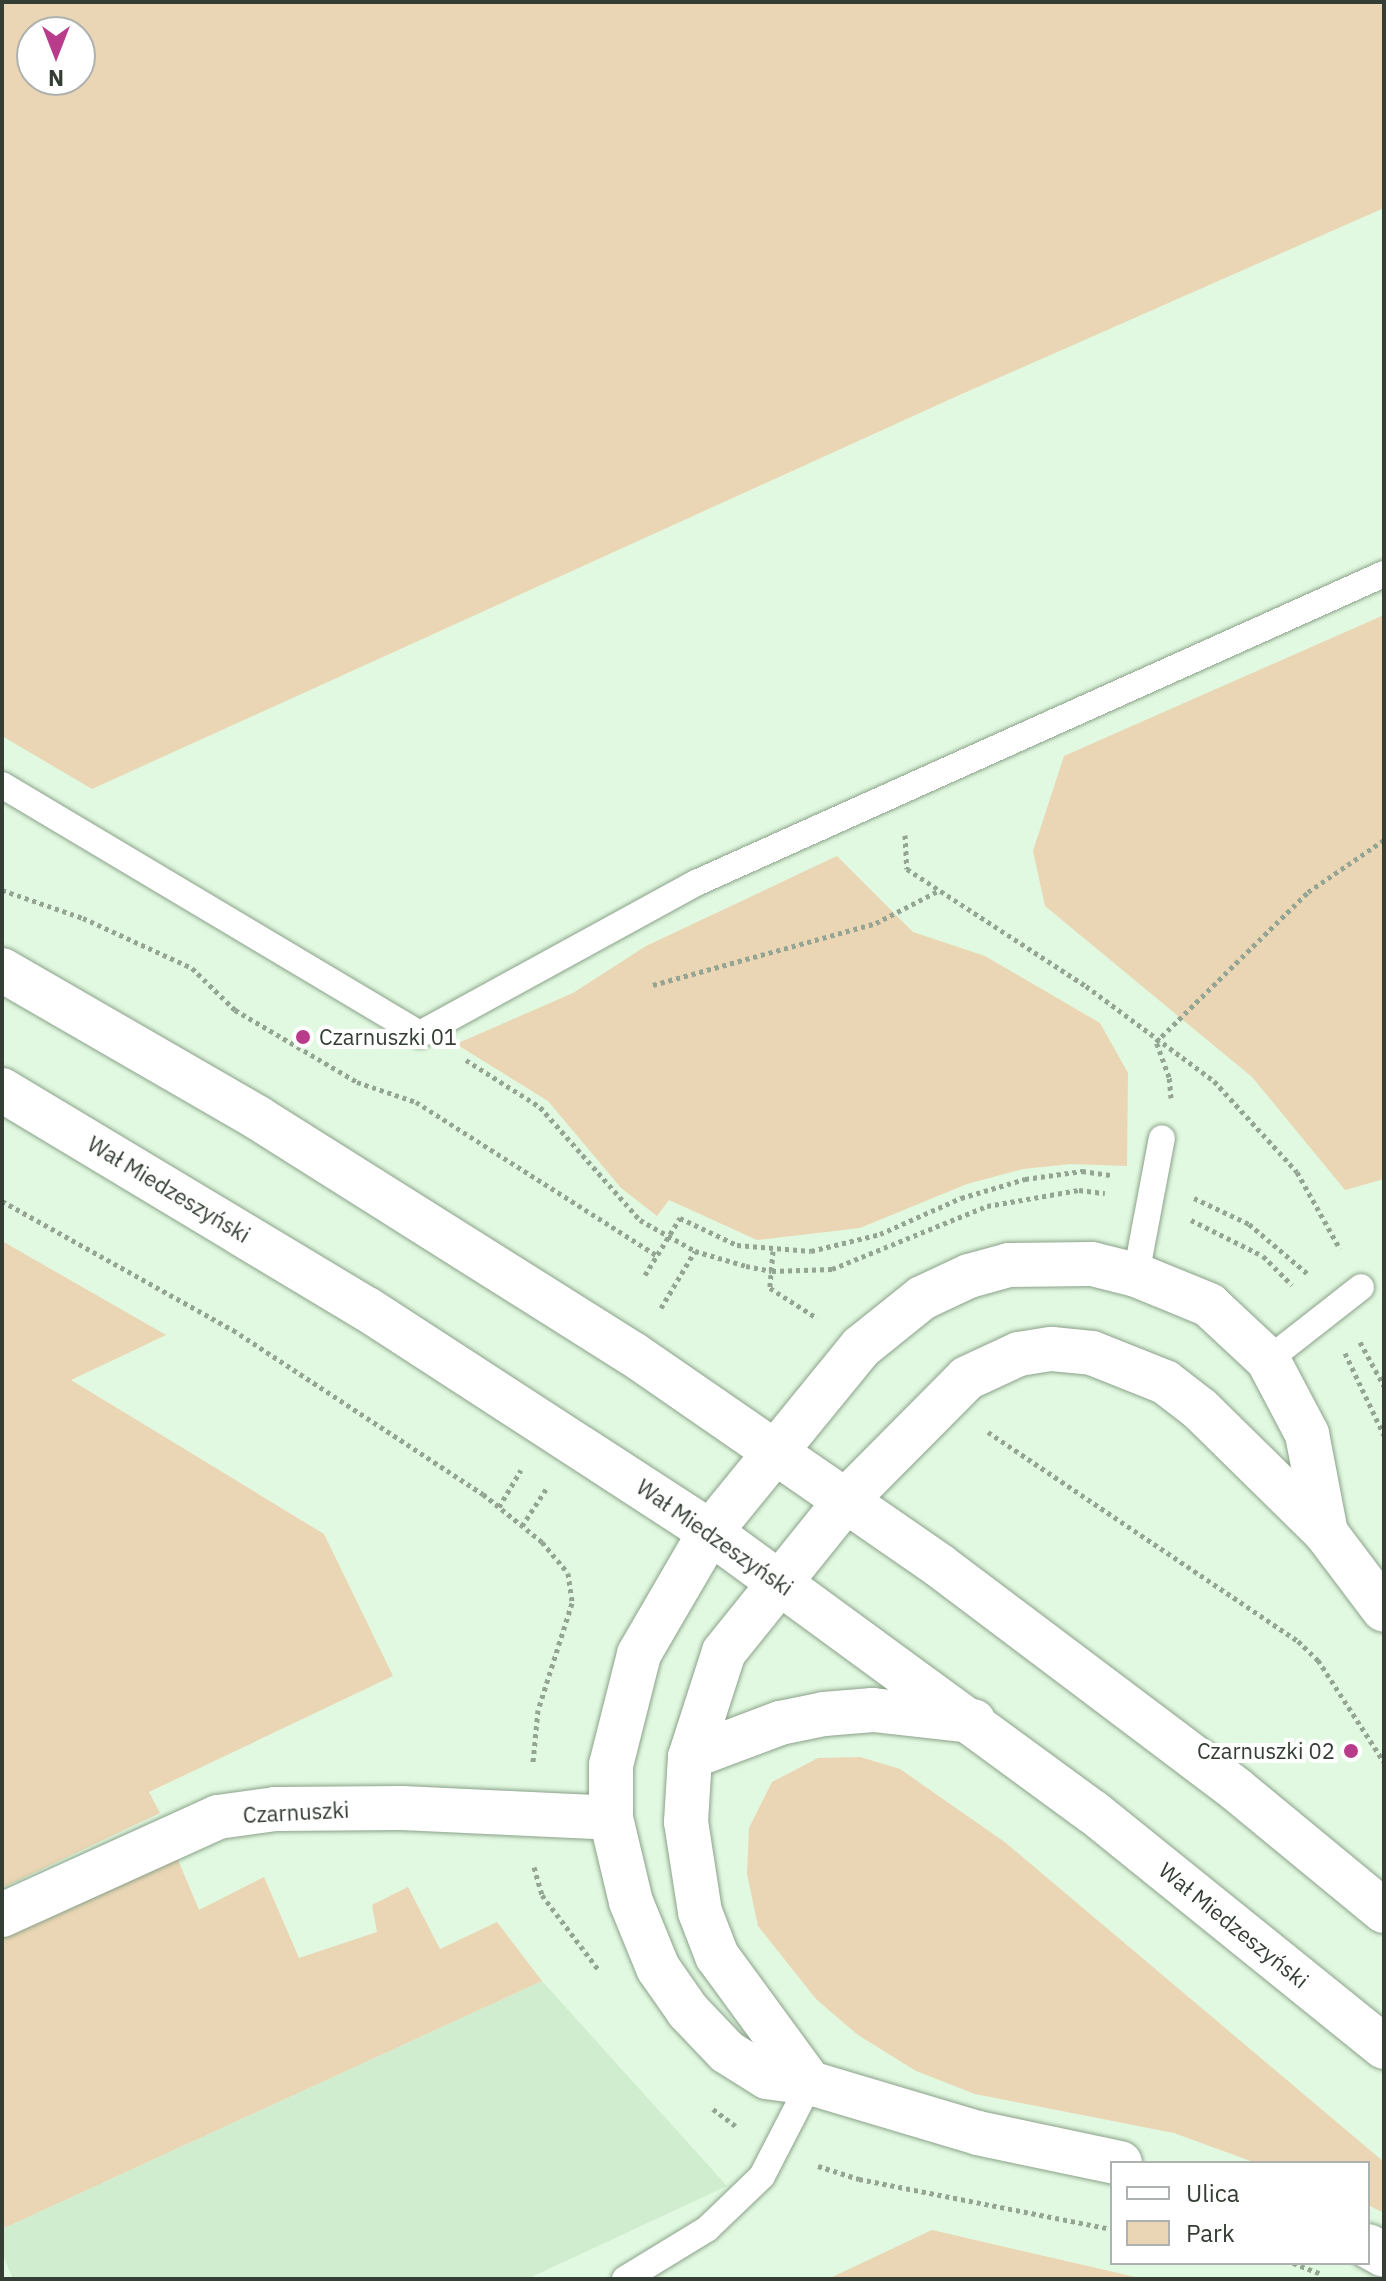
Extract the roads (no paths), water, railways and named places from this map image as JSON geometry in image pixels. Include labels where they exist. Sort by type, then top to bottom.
[{"type":"street","points":[[2,970],[258,1118],[623,1347],[847,1499],[1153,1726],[1384,1911]]},
{"type":"street","name":"Wał Miedzeszyński","points":[[2,1090],[367,1309],[710,1532],[973,1721],[1384,2047]]},
{"type":"street","points":[[1111,2161],[901,2114],[810,2083],[767,2077],[727,2052],[688,2011],[658,1968],[631,1902],[611,1818],[611,1765],[639,1654],[710,1532],[861,1347],[922,1298],[969,1276],[1009,1265],[1092,1264],[1136,1275],[1209,1305],[1268,1360],[1307,1434],[1326,1533]]},
{"type":"street","points":[[810,2083],[717,1956],[700,1912],[686,1822],[690,1757],[724,1652],[847,1499],[967,1378],[1019,1354],[1052,1349],[1092,1353],[1131,1365],[1200,1409],[1326,1533],[1384,1610]]},
{"type":"street","points":[[690,1757],[780,1723],[824,1714],[873,1710],[973,1721]]},
{"type":"street","name":"Czarnuszki","points":[[2,1915],[218,1817],[332,1809],[611,1818]]},
{"type":"lane","points":[[2,785],[420,1034],[696,883],[907,784],[1384,574]]},
{"type":"lane","points":[[1136,1275],[1162,1138]]},
{"type":"lane","points":[[1268,1360],[1361,1287]]},
{"type":"lane","points":[[625,2279],[707,2229],[762,2176],[774,2145],[810,2083]]},
{"type":"place","name":"Czarnuszki 01","points":[[303,1037]]},
{"type":"place","name":"Czarnuszki 02","points":[[1351,1751]]}]
